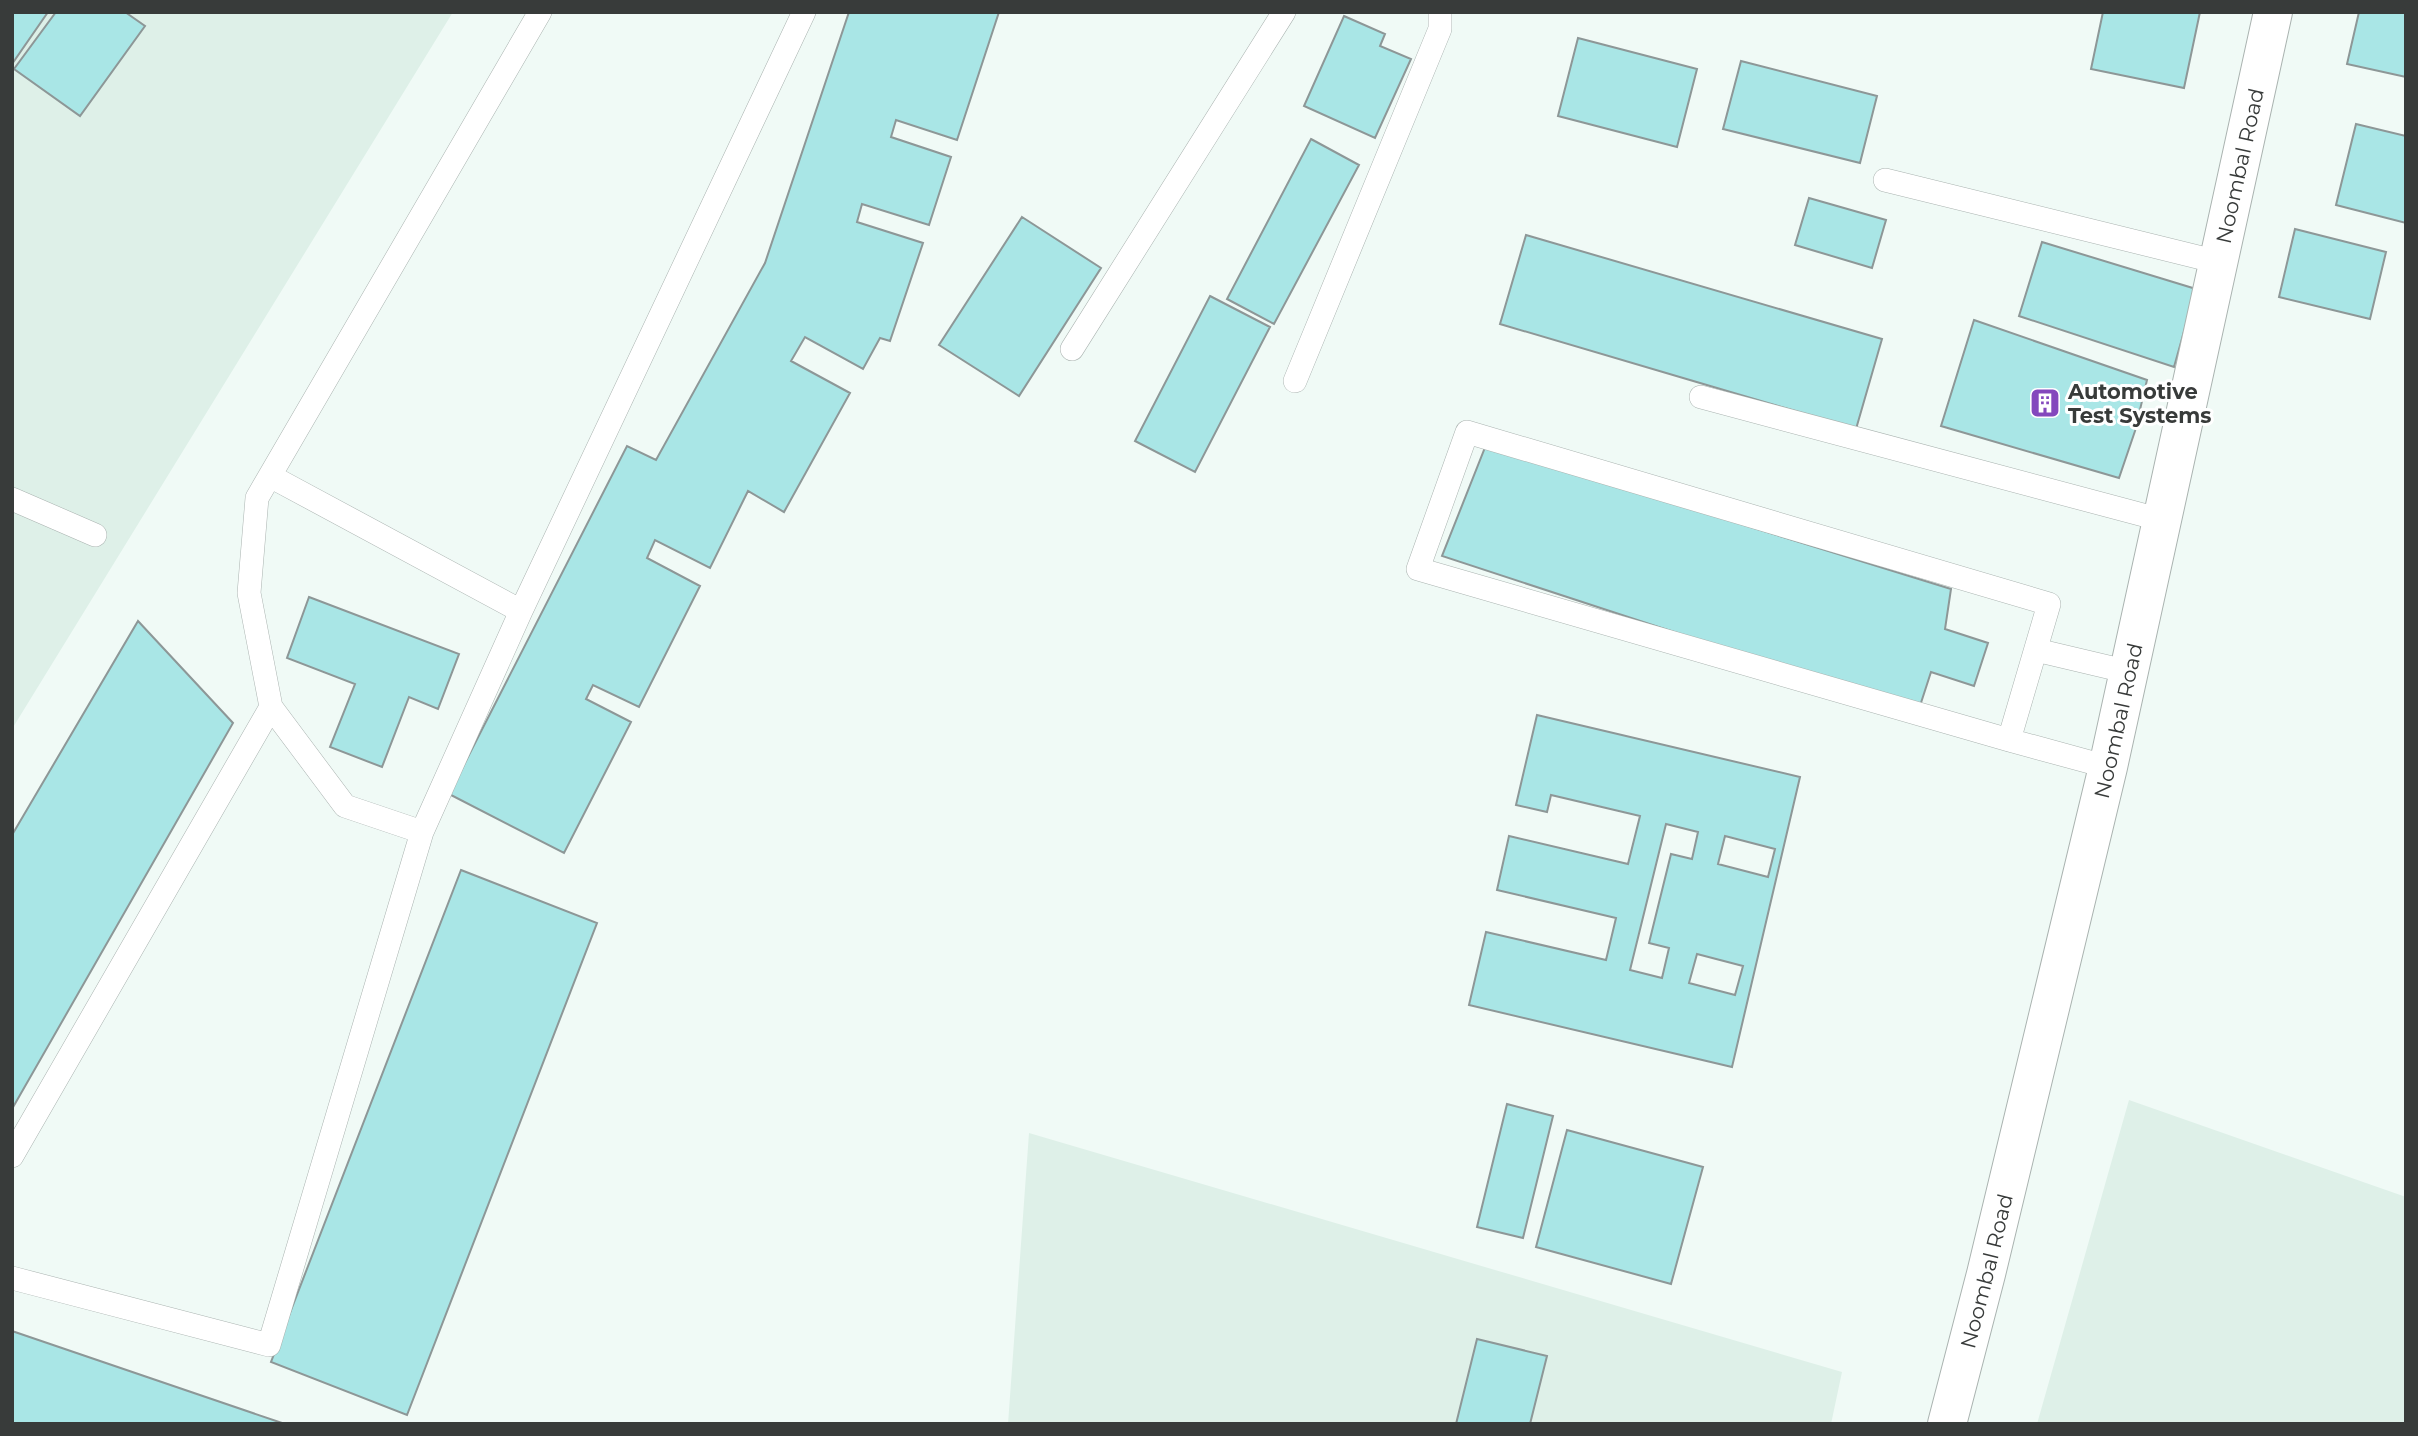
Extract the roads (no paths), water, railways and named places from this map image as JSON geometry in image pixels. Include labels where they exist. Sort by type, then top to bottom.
[{"type":"street","name":"Noombal Road","points":[[1947,1424],[1986,1274],[2108,767],[2273,12]]},
{"type":"lane","points":[[422,832],[345,806],[271,707],[248,593],[257,498],[540,12]]},
{"type":"lane","points":[[12,1278],[269,1345],[422,832],[521,611],[804,12]]},
{"type":"lane","points":[[1072,349],[1284,12]]},
{"type":"lane","points":[[1295,381],[1440,29],[1440,12]]},
{"type":"lane","points":[[1885,180],[2218,262]]},
{"type":"lane","points":[[1701,397],[2162,520]]},
{"type":"lane","points":[[2009,740],[2049,604],[1467,432],[1418,569],[2009,740],[2108,767]]},
{"type":"lane","points":[[270,476],[521,611]]},
{"type":"lane","points":[[12,499],[95,535]]},
{"type":"lane","points":[[2036,650],[2129,673]]},
{"type":"lane","points":[[12,1156],[271,707]]},
{"type":"place","name":"Automotive Test Systems","points":[[2045,403]]}]
